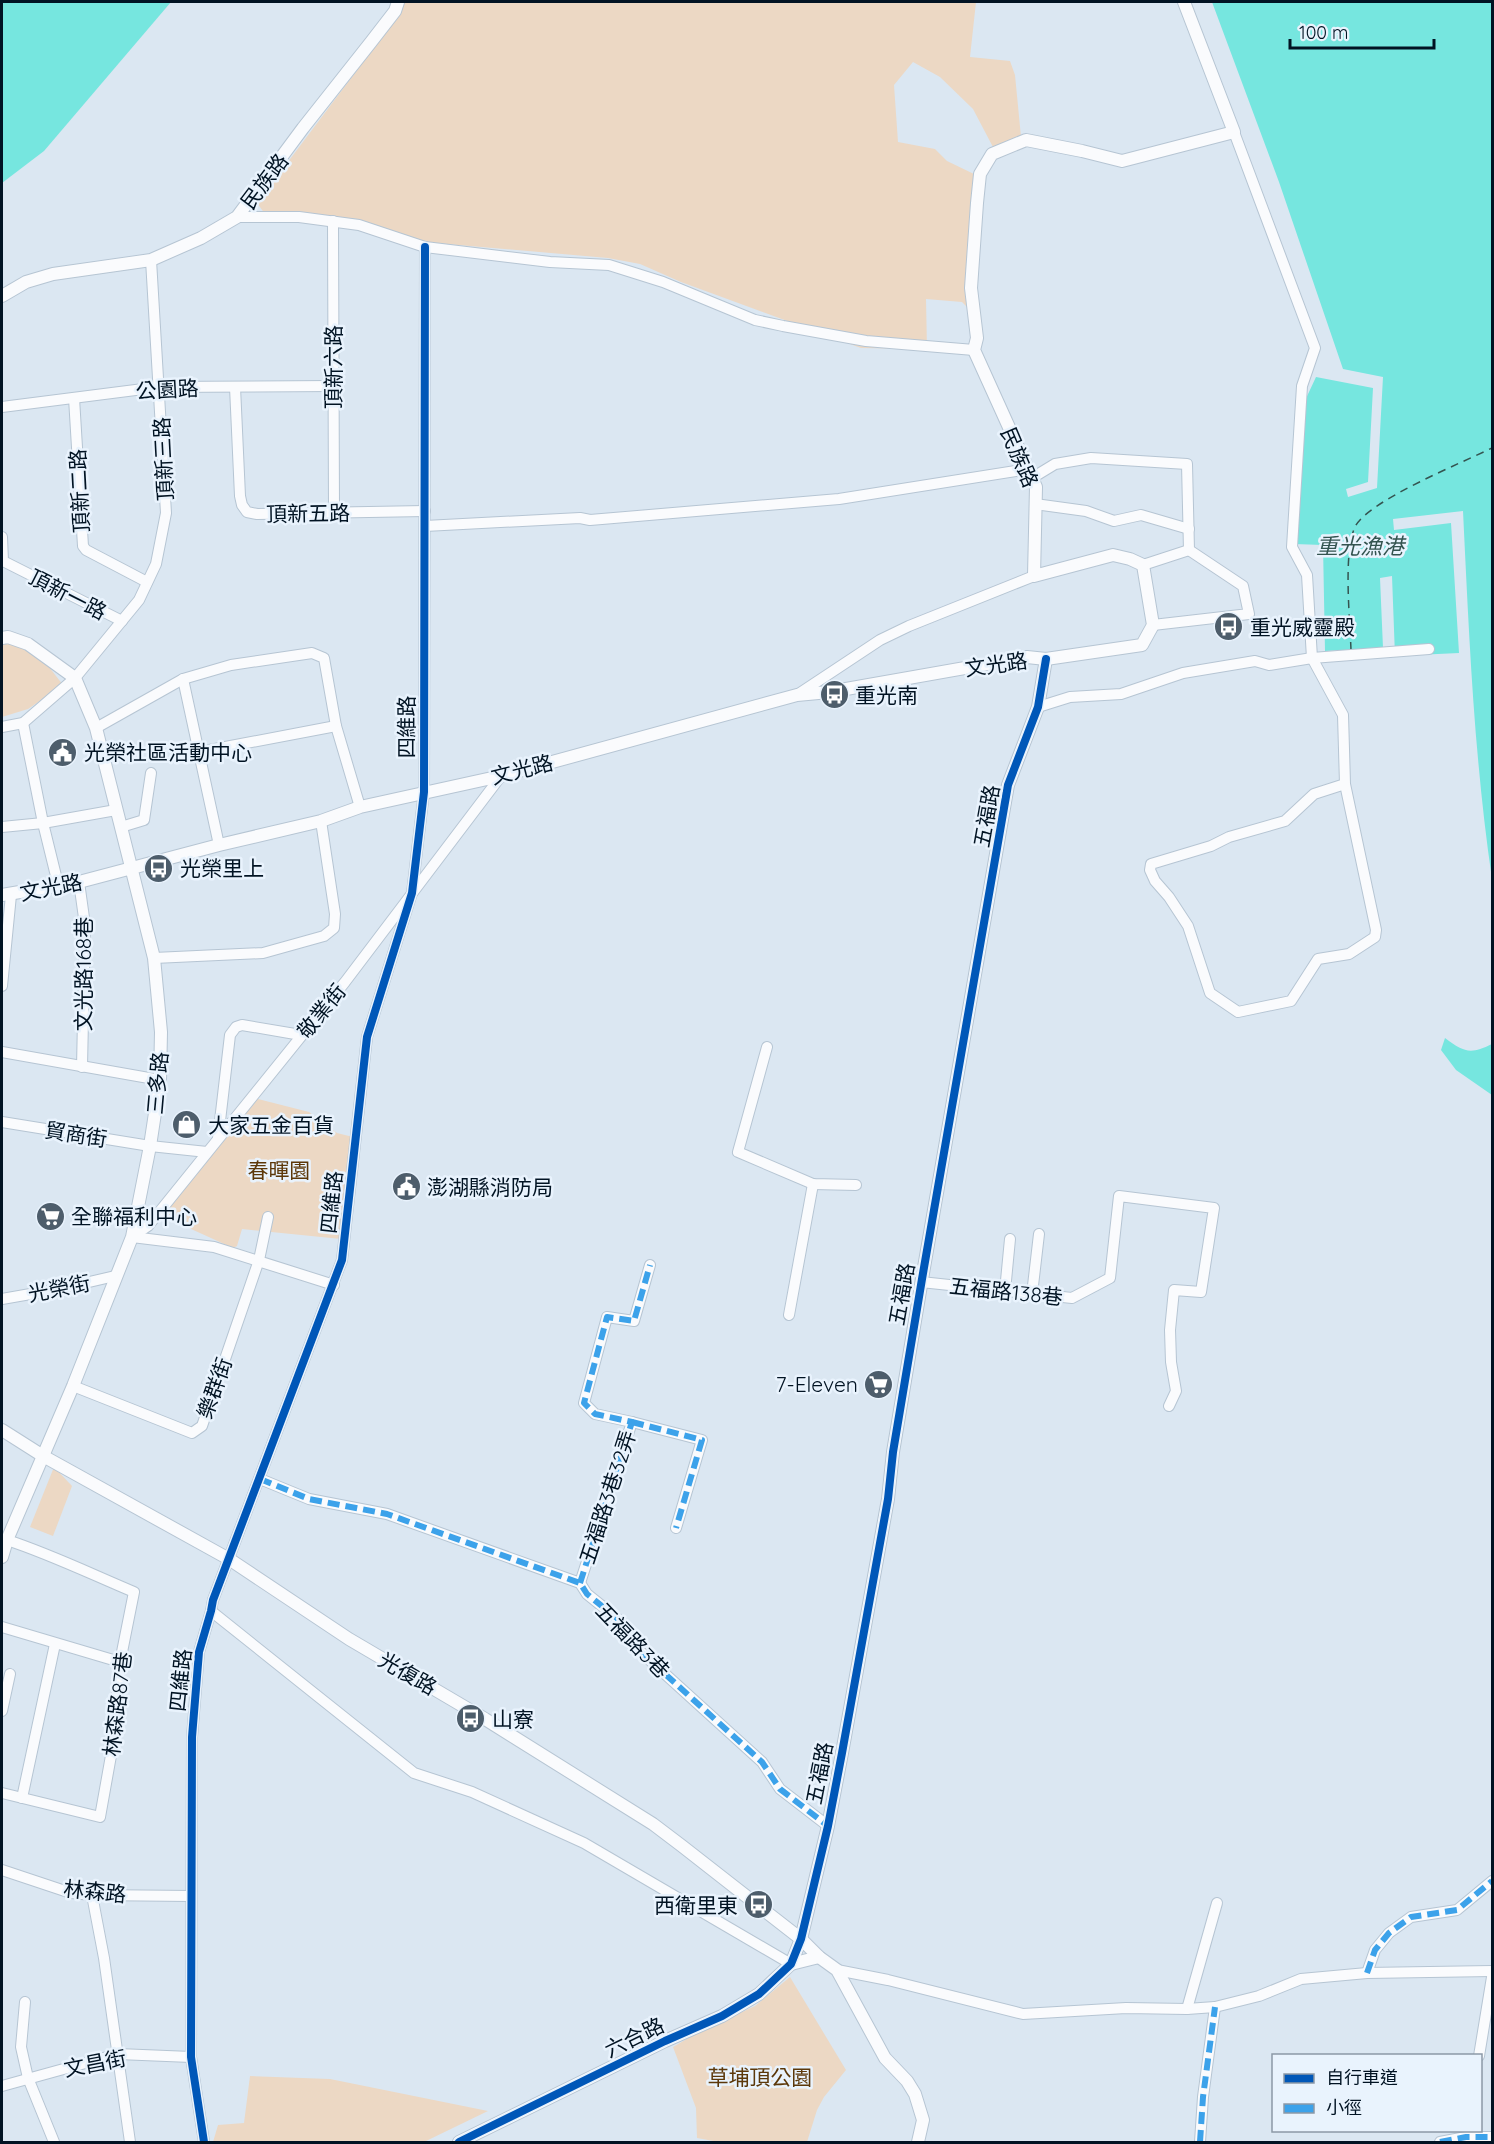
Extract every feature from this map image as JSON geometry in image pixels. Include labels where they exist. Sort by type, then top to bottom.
[{"type":"street","name":"民族路","points":[[2,296],[26,282],[53,274],[151,260],[201,238],[237,217],[395,11],[398,2]]},
{"type":"street","points":[[1184,2],[1315,348],[1302,386],[1292,547],[1307,575],[1312,658],[1343,715],[1346,784],[1376,930],[1375,937],[1349,954],[1318,959],[1291,1001],[1238,1012],[1210,993],[1188,926],[1174,903],[1155,881],[1150,870],[1151,864],[1211,846],[1229,837],[1285,821],[1314,794],[1346,784]]},
{"type":"street","name":"民族路","points":[[1034,576],[1036,487],[974,350],[977,339],[971,288],[980,174],[992,154],[1026,140],[1122,161],[1234,132]]},
{"type":"street","points":[[237,217],[299,217],[333,221],[359,225],[425,247],[516,258],[609,265],[637,272],[724,308],[774,324],[866,341],[974,350]]},
{"type":"street","name":"頂新六路","points":[[333,221],[334,512]]},
{"type":"street","name":"四維路","points":[[204,2142],[191,2057],[192,1737],[198,1652],[213,1600],[342,1260],[367,1037],[412,893],[424,792],[425,247]]},
{"type":"street","name":"頂新三路","points":[[23,723],[75,678],[139,600],[156,564],[166,513],[151,260]]},
{"type":"street","name":"公園路","points":[[2,407],[159,387],[333,386]]},
{"type":"street","name":"頂新五路","points":[[235,387],[240,496],[247,512],[256,514],[425,511]]},
{"type":"street","name":"頂新二路","points":[[74,398],[83,546],[147,582]]},
{"type":"street","points":[[425,526],[580,518],[590,520],[838,499],[1030,474],[1055,464],[1091,458],[1187,464],[1189,550]]},
{"type":"street","points":[[1035,504],[1086,511],[1114,521],[1141,514],[1189,529]]},
{"type":"street","name":"頂新一路","points":[[2,537],[3,561],[122,621]]},
{"type":"street","points":[[797,695],[880,640],[1034,576],[1113,555],[1130,558],[1143,565],[1189,550]]},
{"type":"street","points":[[1143,565],[1153,625],[1249,615],[1243,586],[1189,550]]},
{"type":"street","name":"文光路","points":[[6,895],[79,882],[321,821],[360,807],[501,776],[797,695],[829,692],[1027,657],[1046,659],[1142,645],[1153,625]]},
{"type":"street","points":[[2,638],[8,637],[28,644],[75,678]]},
{"type":"street","points":[[1038,707],[1070,697],[1121,694],[1183,673],[1255,661],[1269,665],[1312,658],[1429,649]]},
{"type":"street","points":[[96,728],[183,679],[231,665],[312,653],[324,658],[336,726],[360,807]]},
{"type":"street","name":"五福路","points":[[801,1939],[828,1826],[888,1499],[893,1452],[921,1282],[1008,784],[1038,707],[1046,659]]},
{"type":"street","name":"三多路","points":[[2,1557],[132,1237],[160,1080],[161,1032],[154,958],[96,728],[75,678]]},
{"type":"street","points":[[183,679],[219,845]]},
{"type":"street","points":[[2,727],[23,723],[58,884]]},
{"type":"street","points":[[198,752],[336,726]]},
{"type":"street","points":[[121,827],[144,820],[152,773]]},
{"type":"street","name":"敬業街","points":[[132,1237],[148,1226],[345,982],[501,776]]},
{"type":"street","points":[[2,827],[43,823],[116,810]]},
{"type":"street","points":[[154,958],[263,953],[324,936],[334,928],[321,821]]},
{"type":"street","name":"文光路168巷","points":[[79,882],[85,925],[82,1067]]},
{"type":"street","points":[[2,986],[6,895]]},
{"type":"street","points":[[218,1138],[232,1031],[242,1025],[301,1035]]},
{"type":"street","points":[[767,1047],[738,1152],[813,1184],[856,1185]]},
{"type":"street","points":[[2,1052],[160,1080]]},
{"type":"street","name":"貿商街","points":[[2,1122],[150,1146],[207,1152]]},
{"type":"street","points":[[789,1315],[813,1184]]},
{"type":"street","name":"五福路138巷","points":[[921,1282],[1072,1298],[1110,1278],[1119,1197],[1214,1208],[1202,1292],[1174,1290],[1170,1330],[1176,1391],[1169,1406]]},
{"type":"street","name":"樂群街","points":[[73,1386],[192,1433],[202,1426],[259,1260],[268,1217]]},
{"type":"street","points":[[1032,1294],[1039,1234]]},
{"type":"street","points":[[132,1237],[214,1247],[334,1285]]},
{"type":"street","points":[[1005,1291],[1010,1239]]},
{"type":"street","name":"五福路3巷32弄","points":[[580,1583],[632,1422],[595,1413],[584,1403],[607,1317],[634,1321],[650,1265]]},
{"type":"street","name":"光榮街","points":[[2,1299],[115,1276]]},
{"type":"street","points":[[632,1422],[702,1440],[676,1528]]},
{"type":"street","name":"光復路","points":[[2,1430],[43,1456],[230,1559],[349,1639],[485,1719],[653,1824],[801,1939],[819,1957],[837,1970]]},
{"type":"street","name":"五福路3巷","points":[[260,1479],[309,1499],[387,1514],[580,1583],[587,1594],[623,1623],[621,1634],[762,1761],[780,1790],[828,1826]]},
{"type":"street","name":"林森路87巷","points":[[7,1540],[38,1550],[134,1592],[120,1662],[112,1750],[100,1817],[22,1798]]},
{"type":"street","points":[[211,1611],[414,1773],[472,1792],[584,1843],[791,1964],[819,1957]]},
{"type":"street","points":[[2,1628],[120,1662]]},
{"type":"street","points":[[2,1793],[22,1798],[55,1644]]},
{"type":"street","points":[[2,1711],[10,1674]]},
{"type":"street","name":"林森路","points":[[2,1870],[71,1893],[191,1896]]},
{"type":"street","points":[[1367,1973],[1375,1950],[1389,1933],[1411,1917],[1457,1910],[1492,1881]]},
{"type":"street","points":[[92,1895],[130,2142]]},
{"type":"street","points":[[1187,2009],[1217,1903]]},
{"type":"street","name":"六合路","points":[[459,2142],[722,2016],[759,1994],[791,1964],[801,1939]]},
{"type":"street","points":[[837,1970],[888,1980],[1023,2014],[1126,2008],[1215,2007],[1259,1996],[1301,1979],[1367,1973],[1492,1971]]},
{"type":"street","points":[[837,1970],[885,2058],[907,2081],[915,2094],[922,2120],[918,2142]]},
{"type":"street","points":[[1479,2054],[1492,1977]]},
{"type":"street","points":[[25,2002],[21,2047],[28,2078],[54,2142]]},
{"type":"street","points":[[1200,2142],[1203,2097],[1215,2007]]},
{"type":"street","name":"文昌街","points":[[2,2086],[118,2054],[191,2057]]},
{"type":"street","points":[[1440,2142],[1466,2134],[1492,2137]]},
{"type":"green space","points":[[403,2],[976,2],[970,57],[1010,61],[1015,75],[1021,137],[994,149],[973,109],[940,77],[913,62],[894,85],[898,142],[935,149],[947,161],[974,174],[969,294],[973,313],[962,302],[926,299],[927,349],[861,348],[681,282],[640,264],[608,258],[424,242],[358,219],[265,214],[257,203],[397,17]]},
{"type":"green space","points":[[2,642],[24,645],[49,667],[63,685],[28,709],[2,717]]},
{"type":"green space","name":"春暉園","points":[[258,1099],[309,1112],[337,1133],[353,1137],[341,1239],[242,1229],[237,1246],[233,1248],[158,1214]]},
{"type":"green space","points":[[54,1467],[72,1486],[53,1536],[30,1527]]},
{"type":"green space","name":"草埔頂公園","points":[[790,1977],[846,2070],[824,2097],[817,2110],[807,2142],[719,2142],[697,2138],[696,2108],[673,2047],[755,2006]]},
{"type":"green space","points":[[250,2076],[330,2079],[488,2111],[424,2142],[213,2142],[218,2125],[244,2123]]},
{"type":"water","points":[[2,2],[171,2],[44,151],[2,183]]},
{"type":"water","name":"重光漁港","points":[[1212,2],[1492,2],[1492,879],[1476,741],[1463,511],[1393,519],[1394,530],[1451,523],[1459,653],[1395,656],[1392,576],[1380,578],[1383,648],[1325,651],[1323,545],[1294,544],[1302,407],[1316,377],[1373,388],[1368,482],[1346,489],[1348,497],[1377,488],[1383,377],[1343,369],[1279,182]]},
{"type":"water","points":[[1445,1038],[1462,1049],[1472,1051],[1492,1044],[1492,1095],[1456,1070],[1441,1050]]},
{"type":"ferry route","points":[[1351,650],[1348,569],[1351,538],[1355,527],[1363,517],[1396,494],[1492,448]]},
{"type":"marked path","points":[[580,1583],[632,1422],[595,1414],[584,1403],[607,1317],[634,1321],[650,1265]]},
{"type":"marked path","points":[[632,1422],[702,1440],[676,1528]]},
{"type":"marked path","points":[[260,1479],[309,1499],[387,1514],[580,1583],[587,1594],[623,1623],[621,1634],[762,1762],[780,1789],[828,1826]]},
{"type":"marked path","points":[[1367,1973],[1375,1950],[1389,1933],[1411,1917],[1457,1910],[1492,1881]]},
{"type":"marked path","points":[[1200,2142],[1203,2097],[1215,2007]]},
{"type":"marked path","points":[[1440,2142],[1466,2137],[1492,2137]]},
{"type":"cycle path","points":[[204,2142],[191,2057],[192,1737],[199,1652],[213,1600],[342,1260],[367,1037],[412,893],[424,792],[425,247]]},
{"type":"cycle path","points":[[459,2142],[665,2041],[722,2016],[759,1994],[791,1964],[801,1939],[828,1826],[888,1499],[893,1452],[922,1279],[1008,785],[1038,707],[1046,659]]},
{"type":"place","name":"重光威靈殿","points":[[1229,627]]},
{"type":"place","name":"重光南","points":[[834,695]]},
{"type":"place","name":"光榮社區活動中心","points":[[63,752]]},
{"type":"place","name":"光榮里上","points":[[159,868]]},
{"type":"place","name":"大家五金百貨","points":[[187,1125]]},
{"type":"place","name":"澎湖縣消防局","points":[[406,1187]]},
{"type":"place","name":"全聯福利中心","points":[[50,1216]]},
{"type":"place","name":"7-Eleven","points":[[879,1384]]},
{"type":"place","name":"山寮","points":[[471,1719]]},
{"type":"place","name":"西衛里東","points":[[759,1905]]}]
